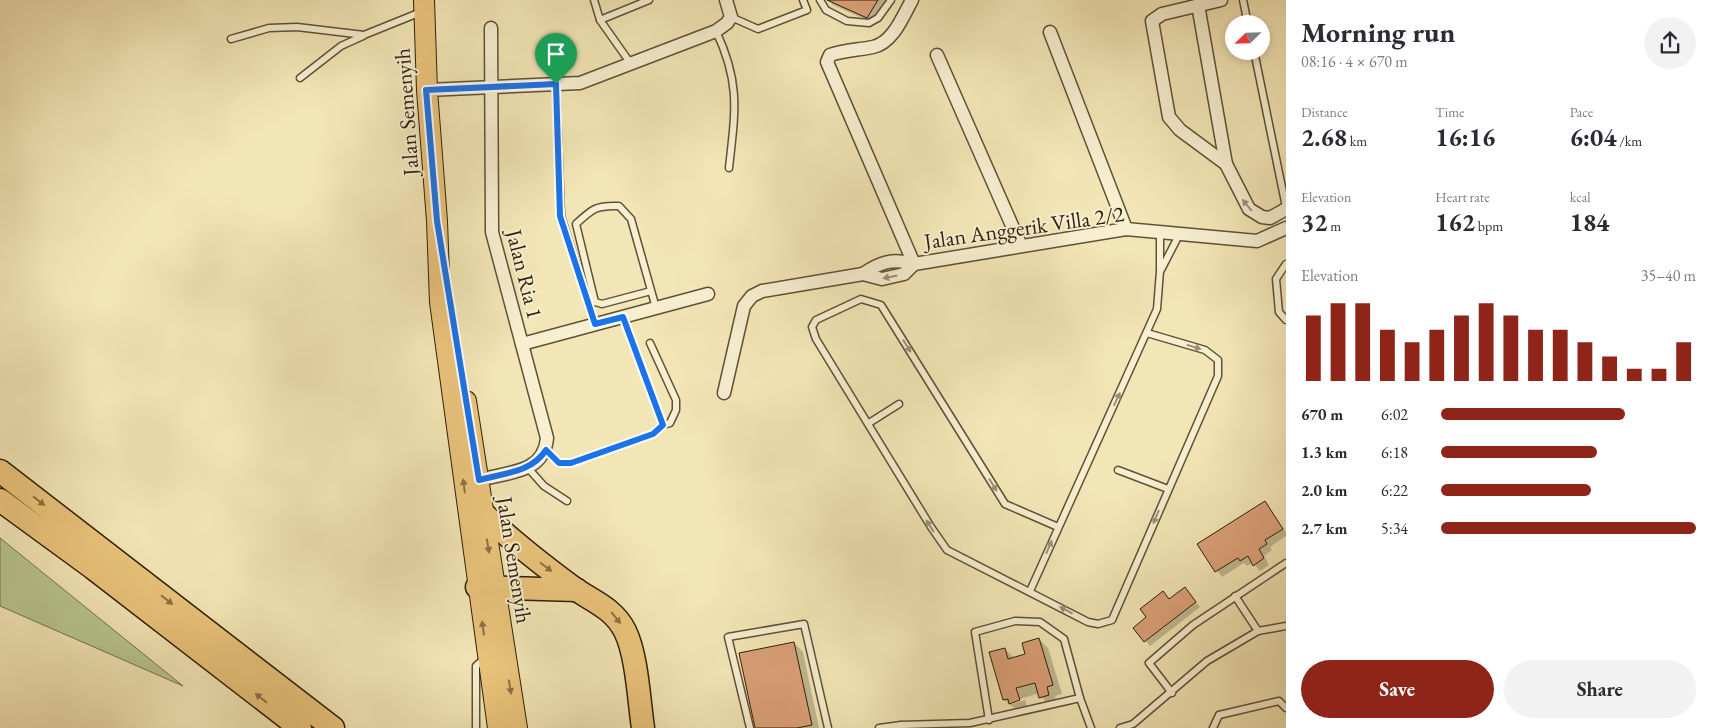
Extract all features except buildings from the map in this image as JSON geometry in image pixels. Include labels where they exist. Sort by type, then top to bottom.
[{"type":"highway","points":[[0,471],[333,728]]},
{"type":"highway","points":[[0,500],[93,568],[300,728]]},
{"type":"highway","points":[[483,513],[515,544],[576,590],[604,605],[616,617],[625,631],[630,646],[643,728]]},
{"type":"highway","points":[[486,586],[576,590]]},
{"type":"main road","name":"Jalan Semenyih","points":[[424,5],[426,90],[437,221],[440,302],[486,586],[517,728]]},
{"type":"main road","name":"Jalan Semenyih","points":[[437,221],[483,513],[488,657],[498,728]]},
{"type":"street","points":[[426,90],[580,83],[716,31],[727,23],[731,17],[726,0]]},
{"type":"street","points":[[912,0],[894,33],[876,47],[830,55],[827,62],[914,264]]},
{"type":"street","points":[[1221,0],[1162,14],[1152,21],[1169,117],[1180,130],[1226,164]]},
{"type":"street","points":[[1198,5],[1226,164],[1250,209],[1262,217],[1270,218],[1286,208]]},
{"type":"street","name":"Jalan Ria 1","points":[[491,28],[492,232],[547,438],[546,450]]},
{"type":"street","points":[[1050,32],[1126,229]]},
{"type":"street","points":[[937,55],[1021,246]]},
{"type":"street","name":"Jalan Anggerik Villa 2/2","points":[[724,393],[744,306],[752,296],[762,291],[862,274],[882,279],[904,274],[914,264],[1126,229],[1257,241],[1286,228]]},
{"type":"street","points":[[522,344],[708,294]]},
{"type":"street","points":[[479,480],[528,468],[540,459],[546,450]]},
{"type":"lane","points":[[594,0],[600,20],[631,64]]},
{"type":"lane","points":[[600,20],[648,0]]},
{"type":"lane","points":[[731,17],[758,29],[807,10],[803,0]]},
{"type":"lane","points":[[820,0],[826,10],[847,20],[869,23],[878,18],[891,0]]},
{"type":"lane","points":[[1243,0],[1246,15]]},
{"type":"lane","points":[[300,78],[341,46],[424,5]]},
{"type":"lane","points":[[231,39],[269,28],[305,28],[364,35]]},
{"type":"lane","points":[[716,31],[727,55],[734,81],[735,113],[729,168]]},
{"type":"lane","points":[[1256,60],[1286,208]]},
{"type":"lane","points":[[556,84],[560,216],[595,324]]},
{"type":"lane","points":[[651,291],[602,304],[595,302],[576,224],[600,205],[619,206],[631,219],[656,308]]},
{"type":"lane","points":[[1030,591],[1157,309],[1160,233]]},
{"type":"lane","points":[[1160,271],[1180,235]]},
{"type":"lane","points":[[1286,264],[1276,279],[1278,312],[1286,320]]},
{"type":"lane","points":[[1058,527],[1005,504],[881,305],[861,299],[816,320],[812,328],[816,339],[947,550],[1088,622],[1098,624],[1112,620],[1218,376],[1218,360],[1205,350],[1147,333]]},
{"type":"lane","points":[[623,317],[663,425]]},
{"type":"lane","points":[[546,450],[559,463],[571,463],[653,434],[663,425],[670,423],[676,410],[676,400],[650,343]]},
{"type":"lane","points":[[869,424],[899,404]]},
{"type":"lane","points":[[528,468],[544,486],[568,501]]},
{"type":"lane","points":[[1118,470],[1168,489]]},
{"type":"lane","points":[[1172,693],[1149,663],[1193,626],[1286,563]]},
{"type":"lane","points":[[1235,596],[1258,631]]},
{"type":"lane","points":[[989,720],[975,632],[1015,621],[1040,622],[1064,639],[1080,698],[1091,728]]},
{"type":"lane","points":[[750,728],[728,637],[804,624],[828,728]]},
{"type":"lane","points":[[1120,728],[1133,724],[1172,693],[1207,661],[1258,631],[1286,626]]},
{"type":"lane","points":[[476,728],[476,666],[480,660],[488,657]]},
{"type":"lane","points":[[879,728],[970,724],[1080,698]]},
{"type":"lane","points":[[1213,728],[1219,715],[1279,701],[1286,708]]},
{"type":"green space","points":[[0,538],[183,686],[0,606]]},
{"type":"route","points":[[556,84],[560,216],[595,324],[623,317],[660,412],[663,425],[653,434],[571,463],[559,463],[546,450],[540,459],[528,468],[479,480],[437,221],[426,90],[556,84]]}]
